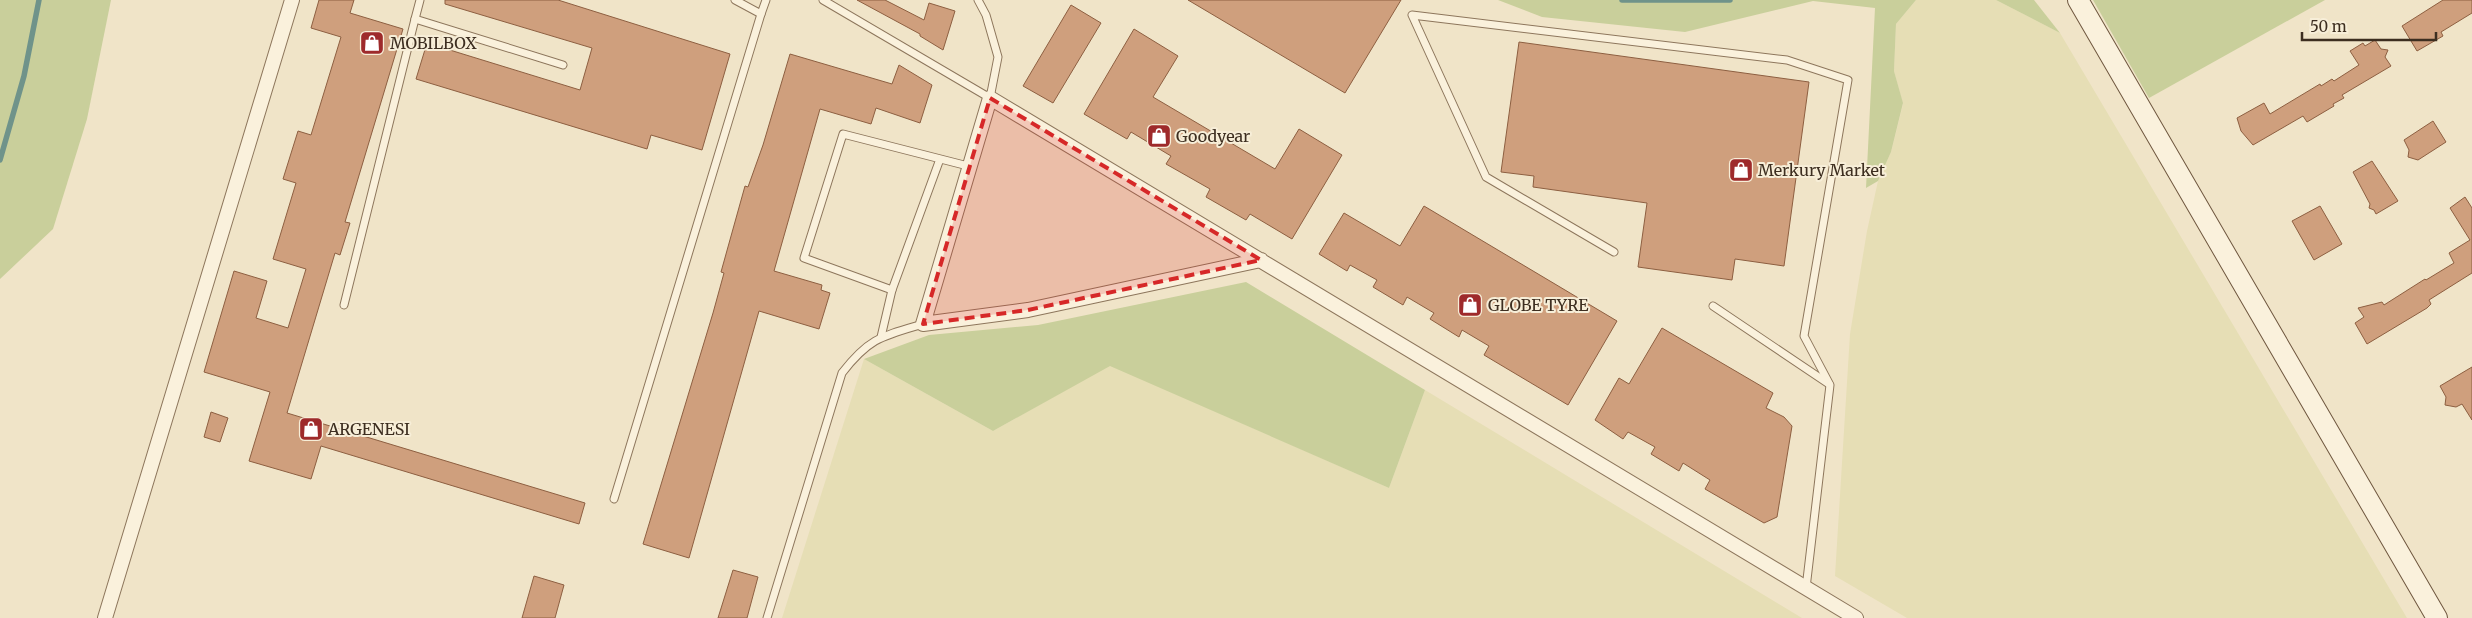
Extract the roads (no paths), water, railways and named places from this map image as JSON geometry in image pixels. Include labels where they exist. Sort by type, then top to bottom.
[{"type":"street","points":[[105,618],[292,0]]},
{"type":"street","points":[[2078,0],[2437,618]]},
{"type":"street","points":[[1261,260],[1028,310],[923,324],[968,166],[990,98],[1261,260],[1806,589],[1856,618]]},
{"type":"lane","points":[[344,305],[420,0]]},
{"type":"lane","points":[[735,0],[761,14]]},
{"type":"lane","points":[[614,499],[766,0]]},
{"type":"lane","points":[[823,0],[990,98],[998,57],[986,16],[978,0]]},
{"type":"lane","points":[[1614,252],[1486,177],[1412,15],[1787,60],[1848,80],[1804,336],[1830,385],[1806,589]]},
{"type":"lane","points":[[415,19],[563,65]]},
{"type":"lane","points":[[892,290],[804,258],[843,134],[968,166]]},
{"type":"lane","points":[[881,337],[892,290],[940,159]]},
{"type":"lane","points":[[1713,306],[1830,385]]},
{"type":"lane","points":[[767,618],[842,373],[859,351],[881,337],[923,324]]},
{"type":"waterway","points":[[0,160],[24,76],[39,0]]},
{"type":"waterway","points":[[1622,0],[1730,0]]},
{"type":"place","name":"MOBILBOX","points":[[372,43]]},
{"type":"place","name":"Goodyear","points":[[1159,136]]},
{"type":"place","name":"Merkury Market","points":[[1741,170]]},
{"type":"place","name":"GLOBE TYRE","points":[[1470,305]]},
{"type":"place","name":"ARGENESI","points":[[311,429]]}]
